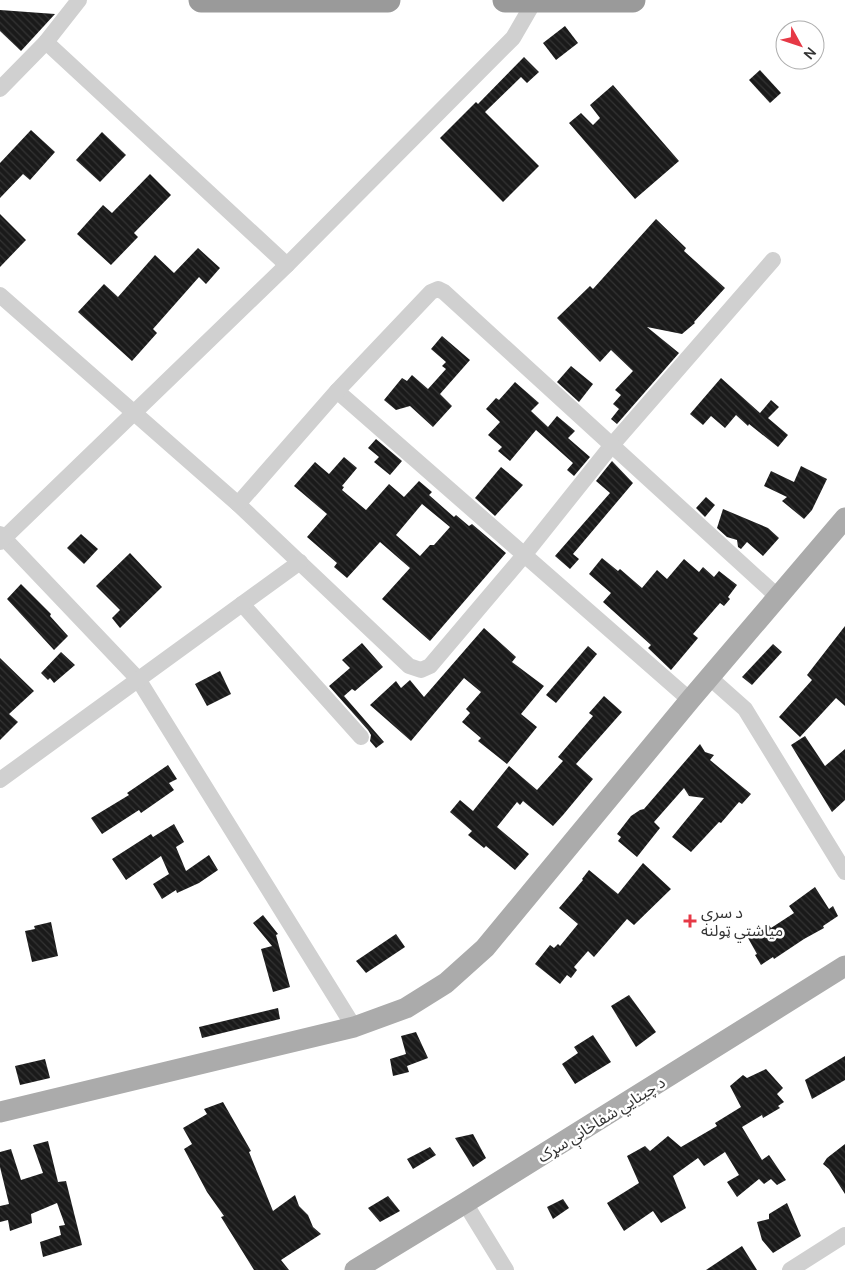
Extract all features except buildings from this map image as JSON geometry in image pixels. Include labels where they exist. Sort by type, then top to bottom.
[{"type":"highway","points":[[201,0],[388,0]]},
{"type":"highway","points":[[505,0],[633,0]]},
{"type":"main road","points":[[0,1112],[354,1027],[406,1008],[446,983],[485,948],[690,700],[845,518]]},
{"type":"main road","name":"د چينايي شفاخانې سړک","points":[[355,1270],[466,1203],[845,966]]},
{"type":"street","points":[[0,88],[46,42],[79,0]]},
{"type":"street","points":[[354,1027],[138,680],[1,538],[287,265],[513,38],[535,0]]},
{"type":"street","points":[[46,42],[287,265]]},
{"type":"street","points":[[0,295],[238,504],[409,666],[422,670],[430,666],[525,554],[612,445],[772,260]]},
{"type":"street","points":[[238,504],[337,391],[431,292],[438,290],[444,292],[778,597]]},
{"type":"street","points":[[337,391],[690,700]]},
{"type":"street","points":[[0,780],[300,562]]},
{"type":"street","points":[[242,604],[361,737]]},
{"type":"street","points":[[710,677],[745,709],[845,872]]},
{"type":"street","points":[[466,1203],[506,1270]]},
{"type":"street","points":[[790,1270],[845,1235]]},
{"type":"place","name":"د سرې مياشتي ټولنه","points":[[690,921]]}]
